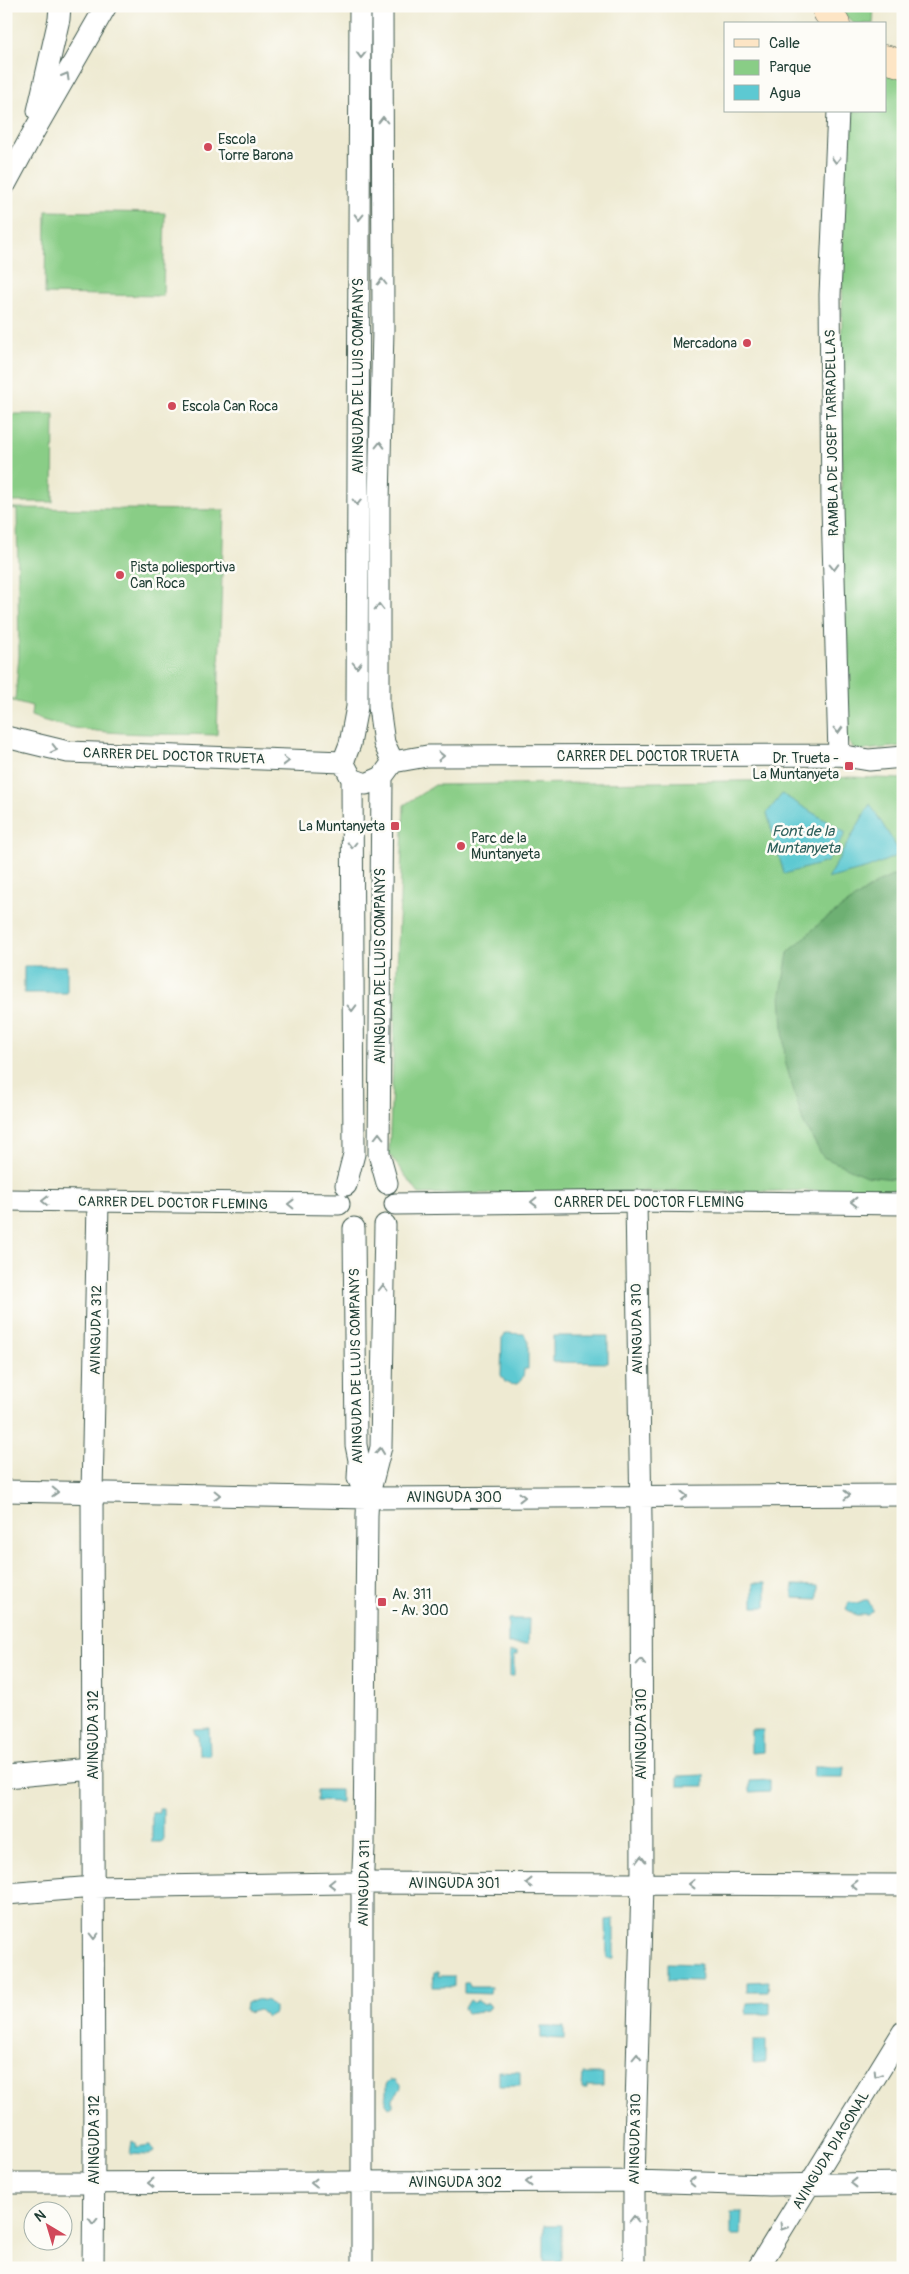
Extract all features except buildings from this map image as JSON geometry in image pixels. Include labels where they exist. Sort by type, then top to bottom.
[{"type":"street","points":[[33,133],[59,19],[60,6]]},
{"type":"street","points":[[6,183],[106,6]]},
{"type":"street","name":"AVINGUDA DE LLUIS COMPANYS","points":[[343,1194],[354,1154],[348,762],[356,707],[360,6]]},
{"type":"street","name":"AVINGUDA DE LLUIS COMPANYS","points":[[382,6],[383,329],[379,505],[379,707],[386,761],[380,1154],[387,1184]]},
{"type":"street","points":[[886,58],[903,64]]},
{"type":"street","name":"RAMBLA DE JOSEP TARRADELLAS","points":[[838,112],[830,295],[832,506],[839,755]]},
{"type":"street","points":[[348,762],[366,736],[386,761]]},
{"type":"street","name":"CARRER DEL DOCTOR TRUETA","points":[[6,737],[68,752],[348,762],[366,784],[386,761],[427,756],[839,755],[869,760],[903,757]]},
{"type":"street","points":[[366,1175],[380,1178],[387,1184],[393,1193],[395,1204],[392,1216],[385,1225],[370,1231],[354,1228],[344,1216],[343,1194],[366,1175]]},
{"type":"street","name":"CARRER DEL DOCTOR FLEMING","points":[[6,1200],[98,1202],[343,1194]]},
{"type":"street","name":"CARRER DEL DOCTOR FLEMING","points":[[395,1204],[636,1201],[903,1204]]},
{"type":"street","name":"AVINGUDA 310","points":[[634,2268],[634,2181],[642,1884],[636,1201]]},
{"type":"street","name":"AVINGUDA 312","points":[[92,2268],[94,2182],[94,1887],[92,1493],[98,1202]]},
{"type":"street","name":"AVINGUDA DE LLUIS COMPANYS","points":[[368,1498],[381,1447],[385,1225]]},
{"type":"street","name":"AVINGUDA DE LLUIS COMPANYS","points":[[354,1228],[356,1445],[359,1460],[358,1478],[368,1498]]},
{"type":"street","name":"AVINGUDA 300","points":[[6,1491],[368,1498],[903,1495]]},
{"type":"street","name":"AVINGUDA 311","points":[[362,2268],[362,1884],[368,1498]]},
{"type":"street","points":[[6,1777],[93,1769]]},
{"type":"street","name":"AVINGUDA 301","points":[[6,1894],[94,1887],[362,1884],[903,1885]]},
{"type":"street","name":"AVINGUDA DIAGONAL","points":[[758,2268],[903,2032]]},
{"type":"street","name":"AVINGUDA 302","points":[[6,2183],[634,2181],[769,2185],[903,2183]]},
{"type":"green space","points":[[840,6],[874,6],[873,22],[852,22],[841,11]]},
{"type":"green space","points":[[886,71],[903,78],[903,746],[856,751],[842,734],[841,393],[846,112],[886,112]]},
{"type":"green space","points":[[46,211],[165,213],[163,296],[45,294]]},
{"type":"green space","points":[[6,414],[54,414],[53,502],[6,502]]},
{"type":"green space","name":"Pista poliesportiva Can Roca","points":[[6,508],[224,510],[217,735],[122,733],[75,728],[31,716],[32,706],[6,699],[6,697],[15,700],[19,656],[17,510]]},
{"type":"green space","name":"Parc de la Muntanyeta","points":[[851,777],[903,779],[903,1190],[419,1194],[389,1154],[404,805],[435,785],[810,780]]},
{"type":"green space","points":[[903,871],[903,1180],[866,1176],[823,1157],[803,1122],[785,1061],[781,994],[788,953],[821,922],[879,882]]},
{"type":"water","name":"Font de la Muntanyeta","points":[[782,794],[846,833],[827,862],[784,874],[767,813]]},
{"type":"water","name":"Font de la Muntanyeta","points":[[870,804],[901,854],[868,868],[827,879]]},
{"type":"water","points":[[24,966],[67,966],[67,993],[24,993]]},
{"type":"water","points":[[506,1333],[524,1334],[528,1339],[528,1369],[524,1369],[523,1377],[519,1383],[513,1385],[505,1382],[501,1375],[502,1338]]},
{"type":"water","points":[[553,1336],[608,1336],[608,1363],[553,1362]]},
{"type":"water","points":[[753,1583],[766,1583],[766,1607],[753,1607]]},
{"type":"water","points":[[793,1585],[818,1586],[818,1599],[793,1598]]},
{"type":"water","points":[[868,1600],[873,1610],[868,1615],[856,1615],[846,1609],[849,1602],[857,1603]]},
{"type":"water","points":[[508,1619],[529,1619],[528,1644],[508,1644]]},
{"type":"water","points":[[510,1652],[518,1652],[518,1655],[514,1655],[514,1676],[510,1676]]},
{"type":"water","points":[[209,1728],[210,1755],[199,1755],[198,1735],[195,1734],[194,1729]]},
{"type":"water","points":[[751,1730],[763,1730],[763,1752],[751,1753]]},
{"type":"water","points":[[814,1767],[844,1767],[843,1777],[813,1777]]},
{"type":"water","points":[[704,1775],[704,1786],[678,1786],[678,1776]]},
{"type":"water","points":[[770,1780],[770,1791],[750,1792],[750,1781]]},
{"type":"water","points":[[317,1790],[341,1790],[341,1802],[317,1801]]},
{"type":"water","points":[[159,1809],[163,1809],[163,1842],[152,1842],[152,1813],[159,1813]]},
{"type":"water","points":[[614,1919],[614,1959],[607,1959],[606,1920]]},
{"type":"water","points":[[668,1963],[700,1964],[701,1981],[668,1980]]},
{"type":"water","points":[[434,1972],[438,1972],[438,1976],[454,1976],[454,1987],[433,1987]]},
{"type":"water","points":[[769,1981],[768,1992],[747,1992],[747,1982]]},
{"type":"water","points":[[464,1983],[469,1983],[470,1987],[491,1987],[490,1994],[464,1993]]},
{"type":"water","points":[[255,1999],[268,2001],[274,2007],[274,2013],[267,2017],[259,2010],[249,2013],[245,2010],[246,2003]]},
{"type":"water","points":[[469,2000],[473,2003],[478,2001],[484,2005],[488,2003],[491,2007],[487,2010],[467,2013],[464,2008]]},
{"type":"water","points":[[770,2002],[770,2014],[746,2014],[747,2003]]},
{"type":"water","points":[[541,2027],[564,2027],[564,2039],[541,2038]]},
{"type":"water","points":[[753,2040],[766,2040],[766,2062],[753,2063]]},
{"type":"water","points":[[499,2071],[520,2072],[520,2086],[499,2086]]},
{"type":"water","points":[[583,2074],[603,2074],[603,2086],[587,2086],[587,2089],[582,2089]]},
{"type":"water","points":[[390,2080],[396,2080],[401,2085],[401,2088],[393,2098],[393,2106],[389,2108],[386,2104],[386,2084]]},
{"type":"water","points":[[132,2141],[137,2144],[136,2147],[151,2145],[154,2152],[149,2155],[130,2154]]},
{"type":"water","points":[[731,2212],[742,2212],[741,2235],[731,2235]]},
{"type":"water","points":[[544,2225],[561,2225],[561,2261],[544,2261]]},
{"type":"place","name":"Escola Torre Barona","points":[[208,147]]},
{"type":"place","name":"Mercadona","points":[[747,343]]},
{"type":"place","name":"Escola Can Roca","points":[[172,406]]},
{"type":"place","name":"Pista poliesportiva Can Roca","points":[[120,575]]},
{"type":"place","name":"Dr. Trueta - La Muntanyeta","points":[[849,766]]},
{"type":"place","name":"La Muntanyeta","points":[[395,826]]},
{"type":"place","name":"Parc de la Muntanyeta","points":[[461,846]]},
{"type":"place","name":"Av. 311 - Av. 300","points":[[382,1602]]}]
